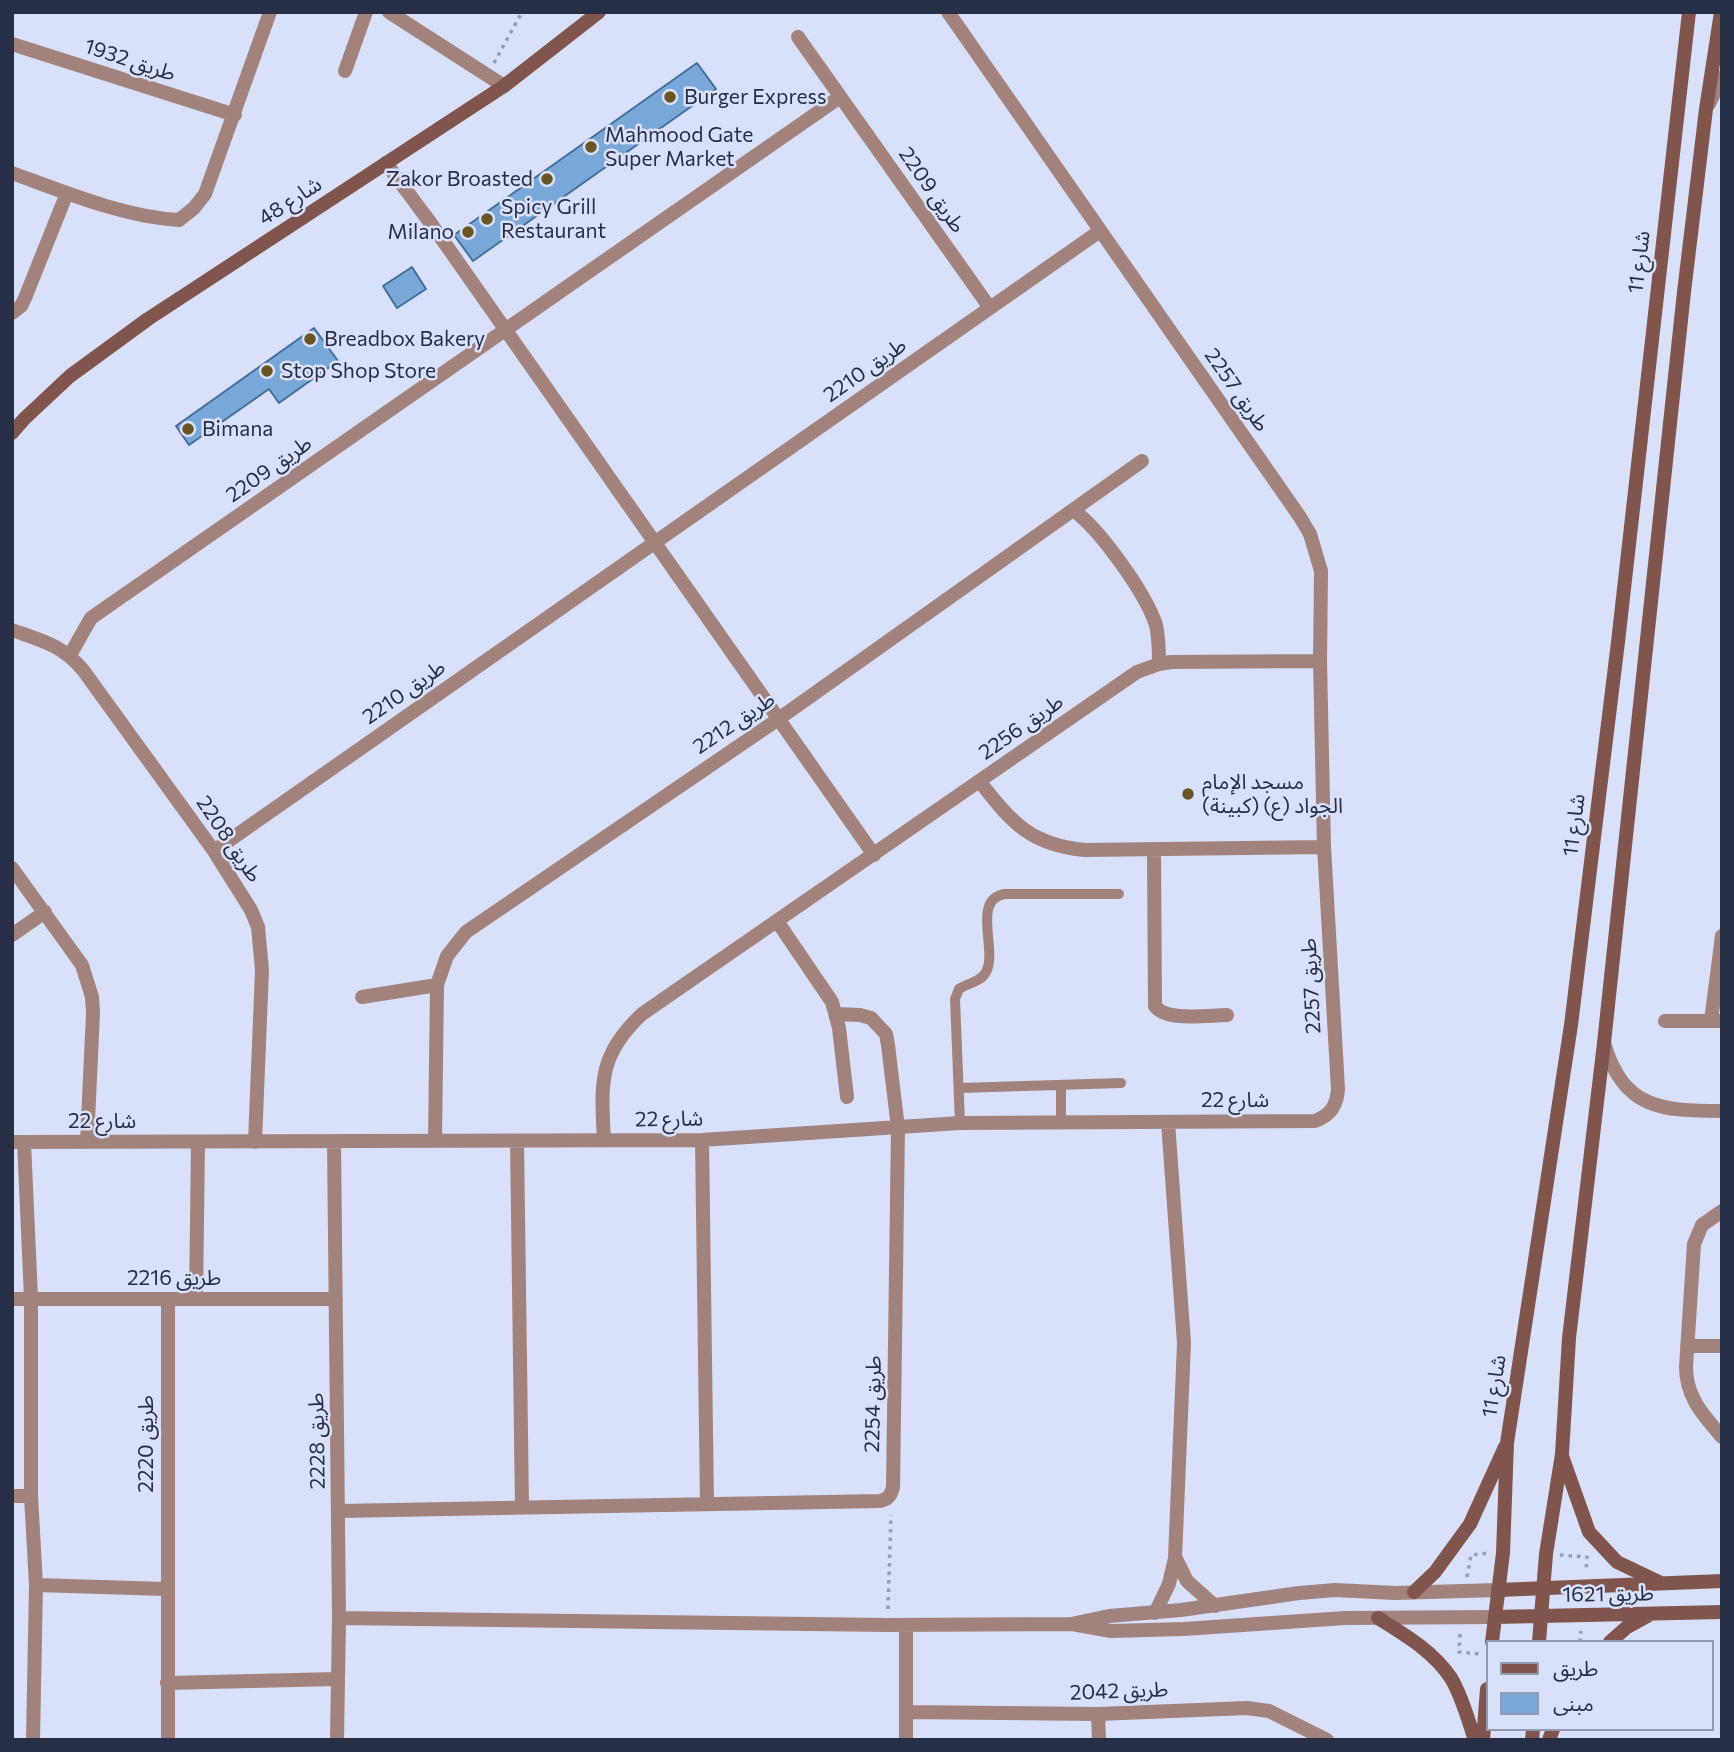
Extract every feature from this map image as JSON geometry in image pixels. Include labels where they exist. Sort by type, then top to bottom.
[{"type":"street","points":[[12,173],[67,193],[156,219],[179,220],[194,208],[205,194],[270,12]]},
{"type":"street","points":[[345,71],[366,12]]},
{"type":"street","points":[[389,12],[504,86]]},
{"type":"street","name":"شارع 48","points":[[12,433],[18,417],[148,319],[504,86],[599,12]]},
{"type":"street","name":"طريق 2257","points":[[948,12],[1310,534],[1321,571],[1324,847],[1338,1089],[1337,1100],[1325,1117]]},
{"type":"street","name":"شارع 11","points":[[1492,1640],[1503,1552],[1507,1443],[1571,1025],[1618,642],[1689,12]]},
{"type":"street","points":[[1539,1640],[1546,1554],[1562,1454],[1569,1338],[1604,1043],[1648,622],[1706,109],[1721,12]]},
{"type":"street","name":"طريق 2209","points":[[798,37],[990,308]]},
{"type":"street","name":"طريق 1932","points":[[12,44],[235,115]]},
{"type":"street","points":[[1706,109],[1722,78]]},
{"type":"street","name":"طريق 2209","points":[[70,655],[91,618],[840,97]]},
{"type":"street","points":[[386,163],[874,855]]},
{"type":"street","points":[[12,313],[22,306],[67,193]]},
{"type":"street","name":"طريق 2210","points":[[214,851],[1100,231]]},
{"type":"street","name":"طريق 2212","points":[[435,1141],[437,985],[447,956],[466,932],[777,720],[1142,461]]},
{"type":"street","points":[[1073,510],[1100,533],[1144,600],[1156,627],[1159,664]]},
{"type":"street","name":"طريق 2208","points":[[12,630],[49,643],[70,655],[83,670],[214,851],[251,910],[262,947],[255,1142]]},
{"type":"street","name":"طريق 2256","points":[[604,1140],[602,1094],[605,1071],[613,1049],[625,1030],[642,1014],[1137,672],[1159,664],[1320,661]]},
{"type":"street","points":[[979,782],[1019,828],[1039,841],[1062,848],[1324,847]]},
{"type":"street","points":[[1154,849],[1155,1006],[1159,1012],[1171,1016],[1227,1015]]},
{"type":"street","points":[[12,868],[82,965],[92,997],[87,1142]]},
{"type":"street","points":[[12,935],[45,912]]},
{"type":"street","points":[[777,921],[825,990],[837,1014],[847,1097]]},
{"type":"street","points":[[1665,1021],[1716,1021],[1722,936]]},
{"type":"street","points":[[362,998],[437,985]]},
{"type":"street","points":[[837,1014],[871,1018],[886,1034],[898,1128]]},
{"type":"street","points":[[1604,1043],[1609,1061],[1618,1077],[1645,1101],[1680,1111],[1722,1111]]},
{"type":"street","name":"شارع 22","points":[[18,1142],[702,1140],[960,1123],[1315,1121],[1325,1117]]},
{"type":"street","points":[[1155,1613],[1169,1584],[1175,1558],[1184,1343],[1168,1122]]},
{"type":"street","name":"طريق 2254","points":[[891,1494],[898,1128]]},
{"type":"street","points":[[702,1140],[707,1504]]},
{"type":"street","points":[[517,1141],[522,1507]]},
{"type":"street","points":[[18,1142],[31,1298],[30,1496],[36,1586],[33,1740]]},
{"type":"street","points":[[197,1298],[198,1142]]},
{"type":"street","name":"طريق 2228","points":[[334,1142],[339,1511],[337,1740]]},
{"type":"street","points":[[1722,1210],[1702,1225],[1694,1244],[1686,1376],[1690,1394],[1699,1410],[1722,1437]]},
{"type":"street","name":"طريق 2216","points":[[12,1299],[336,1299]]},
{"type":"street","name":"طريق 2220","points":[[168,1299],[168,1740]]},
{"type":"street","points":[[1687,1346],[1722,1346]]},
{"type":"street","points":[[1414,1592],[1435,1572],[1470,1524],[1507,1443]]},
{"type":"street","points":[[1562,1454],[1589,1532],[1594,1539],[1617,1562],[1660,1583]]},
{"type":"street","points":[[339,1511],[880,1501],[891,1494]]},
{"type":"street","points":[[12,1496],[30,1496]]},
{"type":"street","points":[[1175,1558],[1186,1581],[1214,1606]]},
{"type":"street","name":"طريق 1621","points":[[1498,1590],[1722,1581]]},
{"type":"street","points":[[36,1586],[166,1589]]},
{"type":"street","points":[[339,1618],[888,1625],[1071,1624],[1109,1616],[1214,1606],[1299,1592],[1498,1590]]},
{"type":"street","name":"طريق 1621","points":[[1496,1616],[1722,1612]]},
{"type":"street","points":[[1611,1640],[1650,1614]]},
{"type":"street","points":[[1071,1624],[1090,1629],[1121,1631],[1345,1618],[1496,1616]]},
{"type":"street","points":[[1378,1618],[1423,1648],[1442,1666],[1452,1680],[1475,1740]]},
{"type":"street","points":[[906,1625],[906,1740]]},
{"type":"street","points":[[167,1683],[338,1679]]},
{"type":"street","points":[[1483,1740],[1486,1702]]},
{"type":"street","name":"طريق 2042","points":[[906,1713],[1098,1714],[1247,1708],[1269,1711],[1327,1740]]},
{"type":"street","points":[[1098,1714],[1099,1740]]},
{"type":"lane","points":[[960,1123],[956,993],[980,978],[988,967],[990,902],[1005,894],[1119,894]]},
{"type":"lane","points":[[960,1088],[1121,1083]]},
{"type":"lane","points":[[1061,1085],[1061,1122]]},
{"type":"path","points":[[488,74],[522,12]]},
{"type":"path","points":[[888,1625],[891,1494]]},
{"type":"path","points":[[1462,1617],[1459,1652],[1486,1655]]},
{"type":"building","points":[[697,63],[716,89],[473,261],[454,235]]},
{"type":"building","points":[[412,267],[426,289],[397,308],[383,286]]},
{"type":"building","points":[[314,328],[338,361],[279,403],[269,389],[189,445],[176,426]]},
{"type":"place","name":"Burger Express","points":[[670,97]]},
{"type":"place","name":"Mahmood Gate Super Market","points":[[591,147]]},
{"type":"place","name":"Zakor Broasted","points":[[547,179]]},
{"type":"place","name":"Spicy Grill Restaurant","points":[[487,219]]},
{"type":"place","name":"Milano","points":[[468,232]]},
{"type":"place","name":"Breadbox Bakery","points":[[310,339]]},
{"type":"place","name":"Stop Shop Store","points":[[267,371]]},
{"type":"place","name":"Bimana","points":[[188,429]]},
{"type":"place","name":"مسجد الإمام الجواد (ع) (كبينة)","points":[[1188,794]]}]
